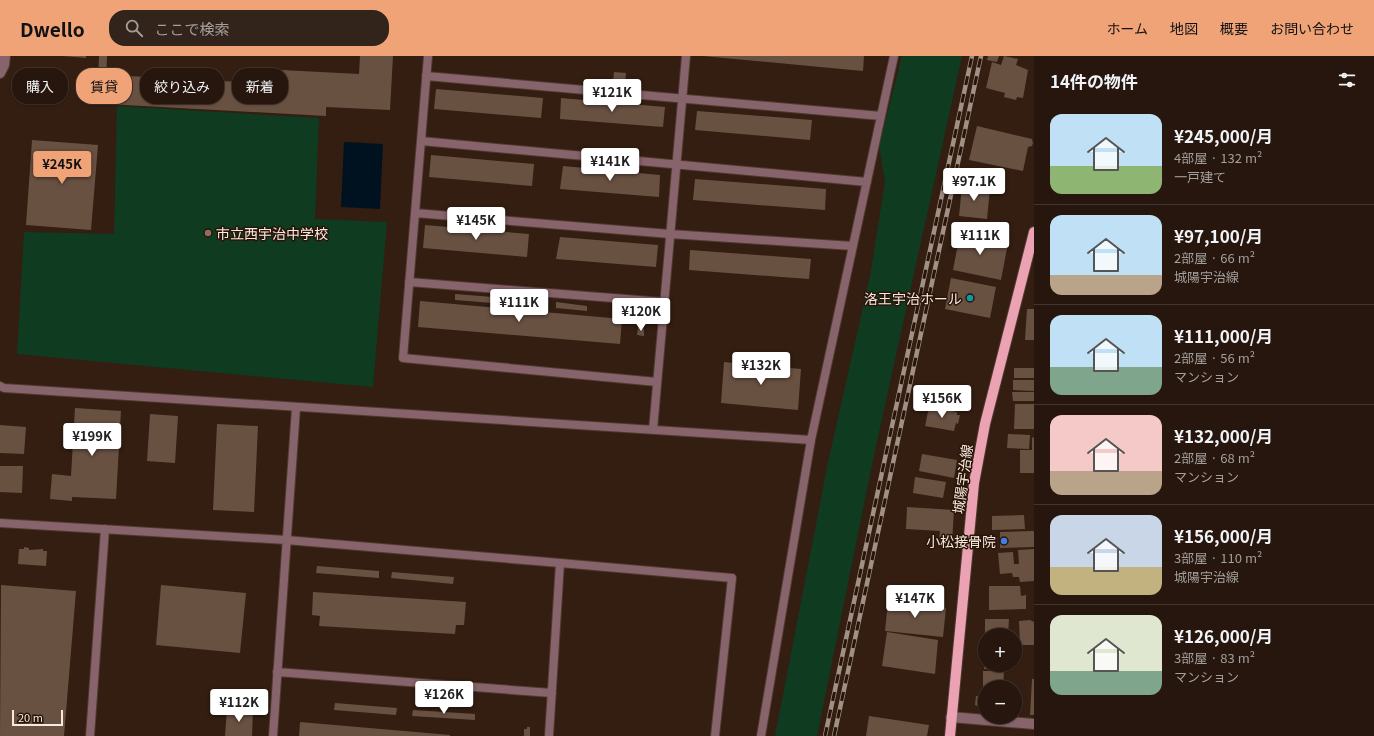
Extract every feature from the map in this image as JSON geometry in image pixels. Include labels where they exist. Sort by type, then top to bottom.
[{"type":"main road","name":"城陽宇治線","points":[[950,736],[974,484],[985,424],[1034,232]]},
{"type":"street","points":[[0,73],[4,65],[5,56]]},
{"type":"street","points":[[951,717],[1034,724]]},
{"type":"lane","points":[[428,56],[403,358],[657,382]]},
{"type":"lane","points":[[653,430],[686,56]]},
{"type":"lane","points":[[761,736],[810,440],[894,56]]},
{"type":"lane","points":[[426,76],[881,116]]},
{"type":"lane","points":[[421,140],[867,182]]},
{"type":"lane","points":[[415,213],[670,234],[853,246]]},
{"type":"lane","points":[[409,282],[664,302]]},
{"type":"lane","points":[[0,386],[4,388],[296,408],[810,440]]},
{"type":"lane","points":[[272,736],[296,408]]},
{"type":"lane","points":[[0,523],[286,540],[732,578],[714,736]]},
{"type":"lane","points":[[90,736],[105,529]]},
{"type":"lane","points":[[548,736],[560,563]]},
{"type":"lane","points":[[277,672],[552,693]]},
{"type":"green space","points":[[902,56],[962,56],[874,455],[817,736],[775,736],[828,462],[870,276],[885,182],[879,146]]},
{"type":"green space","points":[[117,106],[319,118],[315,219],[387,222],[373,387],[17,354],[24,232],[114,234]]},
{"type":"water","points":[[344,142],[383,144],[380,209],[341,207]]},
{"type":"building","points":[[63,56],[86,56],[86,58]]},
{"type":"building","points":[[99,56],[107,56],[107,68],[99,68]]},
{"type":"building","points":[[360,56],[393,56],[390,110],[326,107],[326,116],[107,104],[132,104],[132,76],[140,77],[140,104],[224,104],[224,81],[232,81],[232,104],[288,104],[288,70],[359,74]]},
{"type":"building","points":[[703,56],[864,56],[863,71]]},
{"type":"building","points":[[988,56],[999,56],[997,62],[987,60]]},
{"type":"building","points":[[1004,56],[1018,59],[1016,65],[1028,70],[1023,98],[1017,97],[1016,100],[1004,97],[1005,93],[986,88],[992,62],[1001,65]]},
{"type":"building","points":[[614,72],[626,73],[625,83],[613,82]]},
{"type":"building","points":[[436,89],[543,98],[541,118],[434,109]]},
{"type":"building","points":[[561,98],[665,107],[663,127],[560,119]]},
{"type":"building","points":[[697,111],[812,120],[810,140],[695,130]]},
{"type":"building","points":[[977,126],[1032,139],[1033,143],[1032,146],[1028,147],[1023,171],[969,160]]},
{"type":"building","points":[[32,140],[98,145],[91,230],[26,225]]},
{"type":"building","points":[[431,155],[534,164],[532,186],[429,177]]},
{"type":"building","points":[[563,166],[660,175],[659,197],[560,189]]},
{"type":"building","points":[[695,179],[826,189],[825,210],[693,200]]},
{"type":"building","points":[[962,186],[990,189],[987,219],[959,216]]},
{"type":"building","points":[[425,225],[529,234],[527,257],[423,248]]},
{"type":"building","points":[[960,233],[1008,243],[1001,280],[953,270]]},
{"type":"building","points":[[560,237],[658,245],[656,267],[556,259]]},
{"type":"building","points":[[690,250],[811,259],[809,279],[689,270]]},
{"type":"building","name":"洛王宇治ホール","points":[[951,278],[996,287],[990,318],[945,309]]},
{"type":"building","points":[[455,294],[493,297],[492,303],[455,300]]},
{"type":"building","points":[[508,298],[539,301],[539,307],[507,304]]},
{"type":"building","points":[[420,301],[622,319],[620,344],[418,327]]},
{"type":"building","points":[[556,302],[587,306],[587,311],[556,308]]},
{"type":"building","points":[[1027,309],[1034,309],[1034,340],[1025,340]]},
{"type":"building","points":[[638,328],[644,329],[644,336],[637,335]]},
{"type":"building","points":[[724,362],[801,369],[798,410],[721,403]]},
{"type":"building","points":[[1014,368],[1034,368],[1034,378],[1014,378]]},
{"type":"building","points":[[1013,380],[1034,380],[1034,391],[1013,390]]},
{"type":"building","points":[[1012,392],[1034,392],[1034,401],[1013,401]]},
{"type":"building","points":[[1015,404],[1034,404],[1034,429],[1014,429]]},
{"type":"building","points":[[929,407],[957,412],[957,415],[960,415],[958,424],[956,423],[954,431],[925,426]]},
{"type":"building","points":[[75,408],[121,411],[116,499],[72,497],[72,501],[50,499],[52,474],[71,476]]},
{"type":"building","points":[[150,414],[178,416],[175,463],[147,461]]},
{"type":"building","points":[[217,424],[258,426],[254,512],[213,510]]},
{"type":"building","points":[[0,425],[26,427],[24,454],[0,453]]},
{"type":"building","points":[[1008,434],[1030,435],[1029,449],[1007,448]]},
{"type":"building","points":[[1034,437],[1034,473],[1020,473],[1020,450],[1032,450],[1032,438]]},
{"type":"building","points":[[922,454],[957,460],[954,478],[919,471]]},
{"type":"building","points":[[0,466],[23,466],[22,493],[0,492]]},
{"type":"building","points":[[915,477],[946,482],[943,498],[913,493]]},
{"type":"building","points":[[907,507],[954,510],[952,542],[939,541],[940,531],[906,529]]},
{"type":"building","points":[[1024,515],[1025,529],[992,530],[992,516]]},
{"type":"building","points":[[1034,531],[1034,547],[1000,548],[1000,532]]},
{"type":"building","points":[[24,547],[29,548],[29,550],[43,549],[43,551],[47,551],[46,566],[18,564],[19,549],[24,549]]},
{"type":"building","points":[[1034,549],[1034,581],[1020,582],[1019,577],[1013,577],[1012,573],[1000,574],[998,553],[1013,552],[1014,564],[1019,564],[1018,550]]},
{"type":"building","points":[[317,566],[379,571],[379,578],[316,573]]},
{"type":"building","points":[[392,572],[454,577],[453,584],[391,578]]},
{"type":"building","points":[[1,585],[76,591],[64,736],[0,736]]},
{"type":"building","points":[[161,585],[246,593],[240,653],[156,645]]},
{"type":"building","points":[[989,586],[1020,586],[1021,596],[1026,595],[1026,609],[989,610]]},
{"type":"building","points":[[313,592],[466,602],[464,625],[456,625],[455,634],[319,626],[320,616],[312,615]]},
{"type":"building","points":[[888,601],[946,608],[943,637],[885,631]]},
{"type":"building","points":[[985,619],[1009,619],[1008,628],[985,628]]},
{"type":"building","points":[[1030,620],[1034,622],[1034,645],[1022,645],[1022,628],[1019,628],[1019,621]]},
{"type":"building","points":[[887,632],[938,640],[935,674],[882,666]]},
{"type":"building","points":[[983,672],[1004,672],[1003,680],[983,680]]},
{"type":"building","points":[[1032,679],[1034,679],[1034,715],[1030,715]]},
{"type":"building","points":[[976,696],[978,696],[978,706],[975,705]]},
{"type":"building","points":[[335,703],[397,708],[396,715],[334,710]]},
{"type":"building","points":[[227,708],[253,710],[252,736],[225,736]]},
{"type":"building","points":[[413,710],[475,714],[475,720],[412,716]]},
{"type":"building","points":[[869,716],[929,725],[927,736],[866,736]]},
{"type":"building","points":[[300,722],[450,735],[450,736],[299,736]]},
{"type":"building","points":[[527,727],[530,727],[530,736],[524,736],[524,729],[527,729]]},
{"type":"railway","points":[[825,736],[972,56]]},
{"type":"railway","points":[[834,736],[981,56]]},
{"type":"place","name":"市立西宇治中学校","points":[[208,233]]},
{"type":"place","name":"洛王宇治ホール","points":[[970,298]]},
{"type":"place","name":"小松接骨院","points":[[1004,541]]}]
